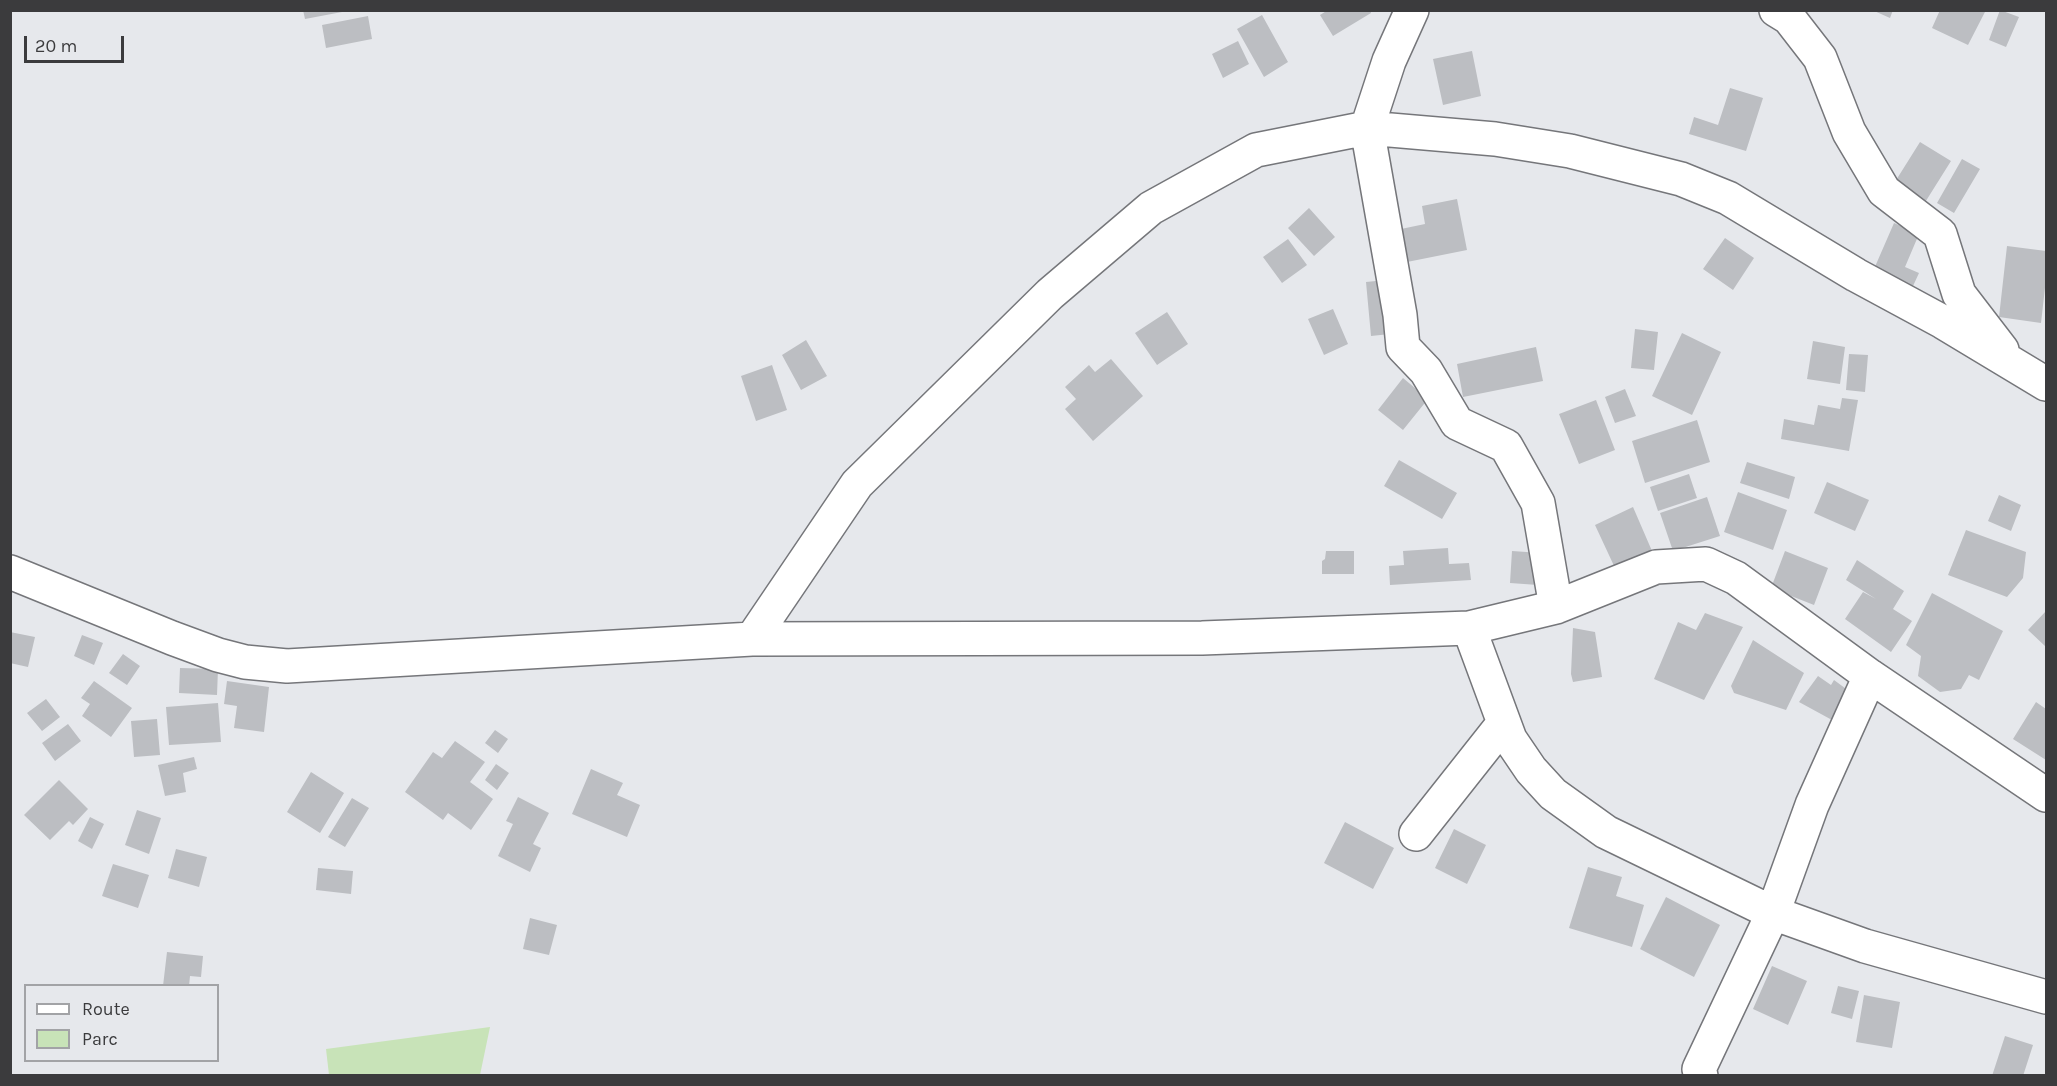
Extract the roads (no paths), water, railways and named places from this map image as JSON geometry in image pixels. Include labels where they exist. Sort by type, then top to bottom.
[{"type":"street","points":[[1412,10],[1389,61],[1367,128],[1400,315],[1403,347],[1426,371],[1457,423],[1506,446],[1538,503],[1556,607]]},
{"type":"street","points":[[1776,10],[1789,18],[1820,58],[1849,132],[1884,191],[1940,234],[1959,294],[2012,364]]},
{"type":"street","points":[[752,639],[857,484],[1050,294],[1151,208],[1256,150],[1367,128],[1495,139],[1570,152],[1681,179],[1728,198],[1856,275],[1943,322],[2046,384]]},
{"type":"street","points":[[10,572],[218,655],[245,662],[277,665],[346,664],[752,639],[1202,638],[1469,628],[1556,607],[1656,567],[1706,564],[1736,578],[1870,676],[2046,795]]},
{"type":"street","points":[[1469,628],[1510,739],[1531,770],[1553,794],[1606,832],[1773,913],[1865,946],[2046,997]]},
{"type":"street","points":[[1701,1076],[1699,1069],[1773,913],[1812,804],[1870,676]]},
{"type":"street","points":[[1416,834],[1503,724]]}]
